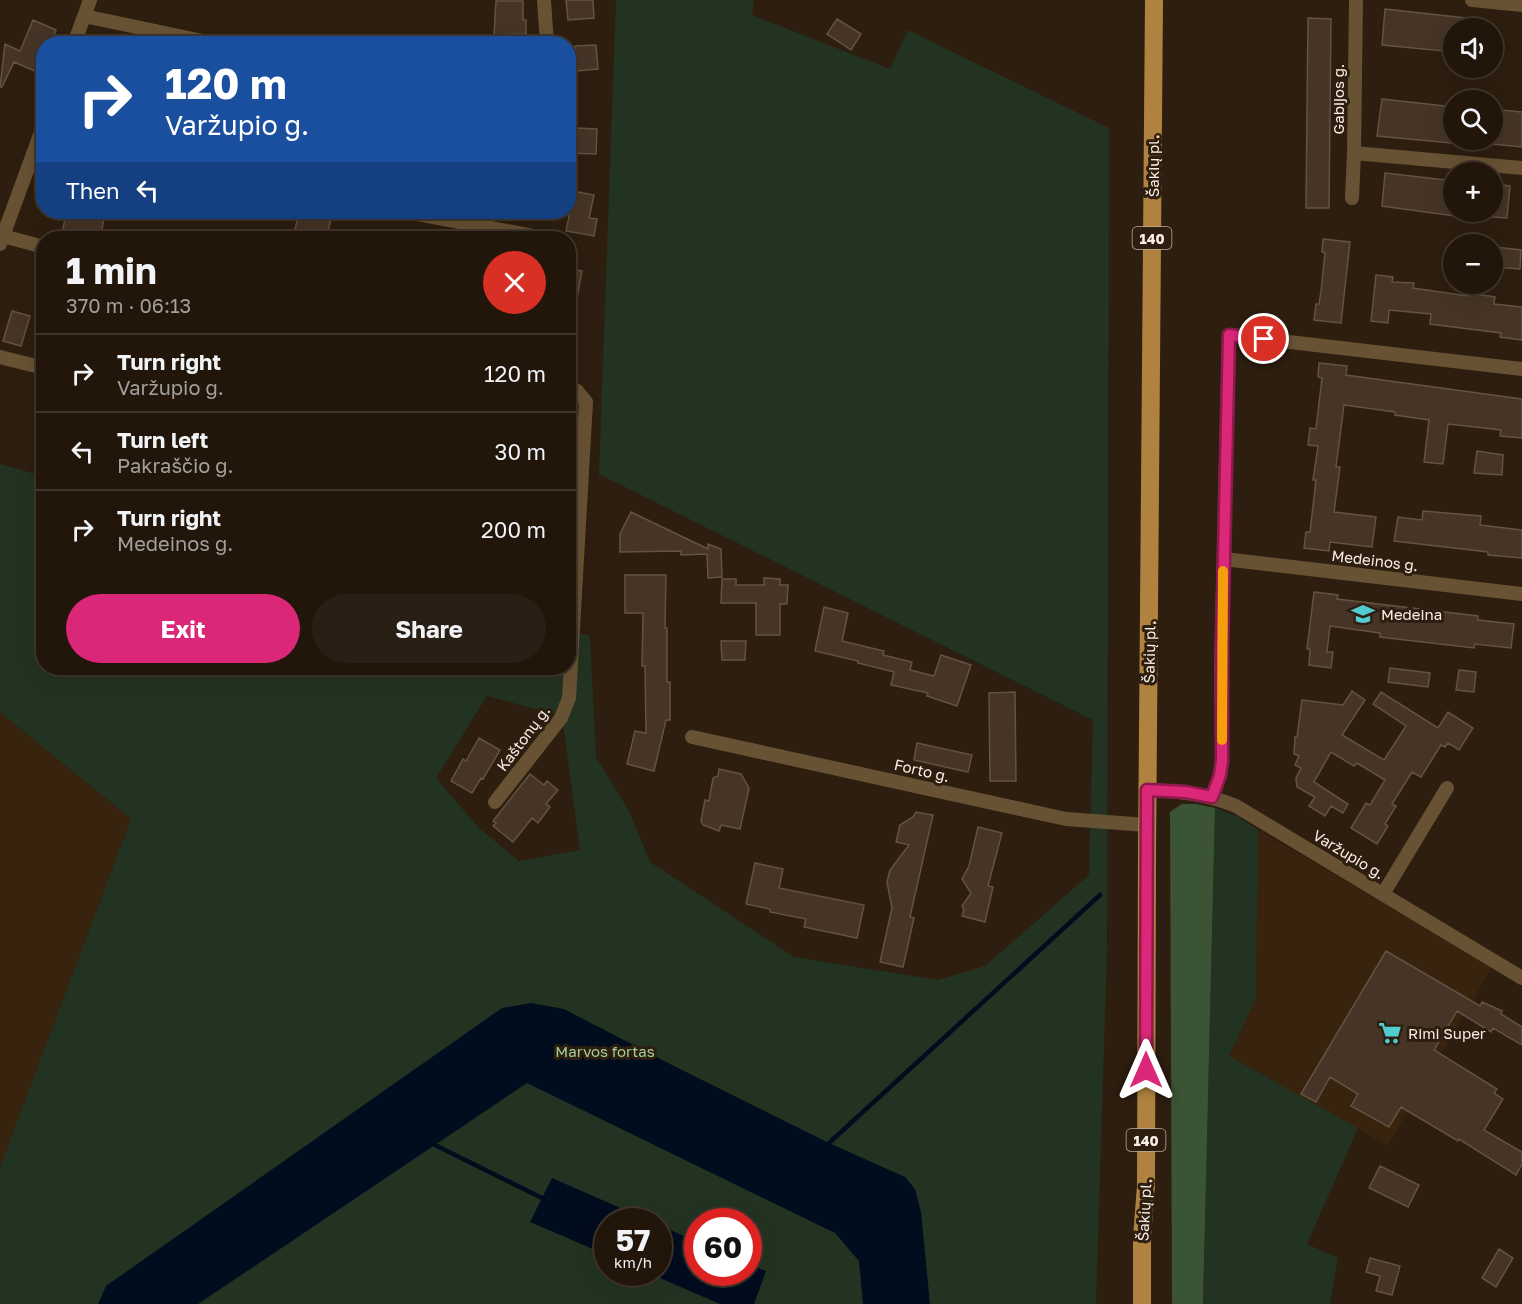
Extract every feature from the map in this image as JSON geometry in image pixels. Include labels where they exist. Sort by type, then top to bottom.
[{"type":"main road","name":"Šakių pl.","points":[[1142,1304],[1142,1237],[1146,1186],[1154,0]]},
{"type":"street","points":[[77,36],[90,0]]},
{"type":"street","points":[[544,0],[546,36]]},
{"type":"street","name":"Gabijos g.","points":[[1352,198],[1356,0]]},
{"type":"street","points":[[1472,0],[1522,4]]},
{"type":"street","points":[[84,16],[179,36]]},
{"type":"street","points":[[36,150],[1,240],[36,246]]},
{"type":"street","points":[[1354,153],[1522,168]]},
{"type":"street","points":[[444,219],[508,231]]},
{"type":"street","points":[[1212,797],[1220,775],[1222,761],[1229,335],[1522,369]]},
{"type":"street","points":[[0,357],[36,366]]},
{"type":"street","name":"Kaštonų g.","points":[[576,391],[585,402],[576,568]]},
{"type":"street","name":"Medeinos g.","points":[[1224,559],[1522,594]]},
{"type":"street","name":"Kaštonų g.","points":[[495,802],[561,718],[569,698],[570,675]]},
{"type":"street","name":"Forto g.","points":[[692,737],[1066,819],[1147,825]]},
{"type":"street","points":[[1383,894],[1447,788]]},
{"type":"street","name":"Varžupio g.","points":[[1147,790],[1186,792],[1212,797],[1236,806],[1522,978]]},
{"type":"shaded area","points":[[0,712],[131,819],[0,1167]]},
{"type":"shaded area","points":[[1258,830],[1492,967],[1388,1146],[1229,1056],[1256,998]]},
{"type":"green space","name":"Marvos fortas","points":[[616,0],[754,0],[752,15],[890,69],[908,30],[1109,128],[1107,950],[1096,1304],[0,1304],[0,1167],[131,819],[0,712],[0,464],[36,474],[36,675],[576,675],[576,632],[590,636],[596,757],[629,811],[650,862],[794,957],[938,980],[985,966],[1089,875],[1093,720],[599,474]],"holes":[[[487,696],[562,716],[580,850],[519,861],[478,827],[436,778]]]},
{"type":"green space","points":[[1182,804],[1215,808],[1203,1304],[1172,1304],[1170,812]]},
{"type":"green space","points":[[1215,808],[1239,817],[1258,830],[1256,998],[1229,1056],[1358,1128],[1307,1244],[1338,1258],[1330,1304],[1203,1304]]},
{"type":"water","points":[[531,1003],[564,1009],[829,1143],[905,1177],[915,1189],[921,1212],[930,1304],[863,1304],[859,1261],[835,1233],[527,1083],[198,1304],[98,1304],[106,1286],[502,1008]]},
{"type":"water","points":[[552,1178],[620,1208],[594,1208],[594,1249],[530,1222]]},
{"type":"water","points":[[672,1231],[684,1236],[684,1286],[761,1286],[754,1304],[720,1304],[672,1283]]},
{"type":"water","points":[[762,1269],[766,1271],[762,1282]]},
{"type":"building","points":[[566,0],[593,0],[594,18],[568,20]]},
{"type":"building","points":[[496,1],[523,1],[526,34],[494,35]]},
{"type":"building","points":[[1385,9],[1466,18],[1443,18],[1443,51],[1382,45]]},
{"type":"building","points":[[1308,18],[1331,19],[1329,208],[1306,208]]},
{"type":"building","points":[[837,19],[861,34],[851,50],[827,34]]},
{"type":"building","points":[[33,20],[56,30],[54,36],[36,36],[36,72],[14,62],[0,87],[5,44],[20,51]]},
{"type":"building","points":[[596,45],[598,69],[577,71],[576,46]]},
{"type":"building","points":[[1382,99],[1443,106],[1443,142],[1377,136]]},
{"type":"building","points":[[1503,110],[1522,112],[1522,147],[1503,145]]},
{"type":"building","points":[[576,128],[597,129],[596,154],[576,153]]},
{"type":"building","points":[[1385,173],[1443,180],[1443,214],[1382,206]]},
{"type":"building","points":[[1503,185],[1510,186],[1507,218],[1503,218]]},
{"type":"building","points":[[576,192],[594,195],[589,218],[597,219],[594,236],[566,231],[569,219],[576,219]]},
{"type":"building","points":[[65,219],[104,219],[101,231],[62,231]]},
{"type":"building","points":[[297,219],[331,219],[328,231],[295,231]]},
{"type":"building","points":[[1323,239],[1350,242],[1341,323],[1314,320],[1316,304],[1319,304],[1321,291],[1325,253],[1322,252]]},
{"type":"building","points":[[1503,248],[1521,250],[1520,269],[1503,268]]},
{"type":"building","points":[[576,270],[582,271],[576,304]]},
{"type":"building","points":[[1376,275],[1393,277],[1392,282],[1414,283],[1413,288],[1443,294],[1468,296],[1468,294],[1475,294],[1495,297],[1494,304],[1522,307],[1522,340],[1500,337],[1501,333],[1430,324],[1431,314],[1389,310],[1388,323],[1371,321]]},
{"type":"building","points":[[12,311],[30,316],[21,346],[3,341]]},
{"type":"building","points":[[1319,363],[1347,366],[1346,375],[1522,399],[1522,438],[1500,436],[1501,430],[1448,424],[1443,464],[1424,462],[1429,420],[1395,415],[1395,412],[1344,405],[1336,467],[1340,467],[1334,512],[1376,517],[1372,547],[1330,542],[1329,551],[1304,548],[1306,532],[1310,532],[1316,480],[1313,480],[1318,446],[1308,445],[1310,428],[1316,429],[1322,378],[1318,377]]},
{"type":"building","points":[[1477,451],[1503,455],[1502,475],[1474,473]]},
{"type":"building","points":[[1423,511],[1481,516],[1480,525],[1522,530],[1522,558],[1394,541],[1398,517],[1422,520]]},
{"type":"building","points":[[631,512],[708,549],[708,544],[721,549],[722,577],[708,578],[707,554],[681,555],[681,551],[620,552],[620,534]]},
{"type":"building","points":[[625,575],[666,575],[665,628],[667,628],[667,682],[670,682],[670,720],[666,720],[654,771],[627,764],[635,731],[646,733],[645,666],[642,666],[643,613],[625,613]]},
{"type":"building","points":[[764,578],[780,579],[780,585],[788,585],[787,604],[780,604],[780,635],[756,635],[756,603],[721,603],[722,579],[736,579],[736,585],[764,585]]},
{"type":"building","points":[[1314,592],[1338,595],[1337,599],[1478,616],[1478,620],[1514,624],[1511,648],[1475,644],[1474,648],[1380,637],[1380,633],[1330,626],[1327,652],[1333,652],[1331,668],[1309,665],[1310,649],[1307,649]]},
{"type":"building","points":[[824,607],[848,613],[842,641],[884,651],[883,655],[912,662],[910,670],[934,676],[941,655],[971,665],[957,706],[927,696],[928,693],[891,685],[894,672],[815,651]]},
{"type":"building","points":[[721,641],[746,641],[745,660],[722,660]]},
{"type":"building","points":[[1390,668],[1430,673],[1428,687],[1388,682]]},
{"type":"building","points":[[1459,670],[1476,672],[1474,692],[1456,690]]},
{"type":"building","points":[[1352,691],[1365,700],[1342,735],[1384,760],[1406,726],[1373,704],[1381,692],[1438,728],[1448,712],[1473,728],[1459,750],[1448,743],[1445,747],[1441,745],[1421,777],[1412,772],[1392,804],[1396,806],[1377,844],[1351,828],[1366,803],[1370,805],[1385,780],[1357,763],[1354,766],[1331,752],[1314,782],[1348,804],[1343,813],[1331,806],[1325,816],[1309,806],[1315,797],[1297,787],[1296,778],[1301,768],[1295,765],[1299,756],[1294,754],[1302,700],[1343,705]]},
{"type":"building","points":[[1015,692],[1016,781],[990,781],[989,693]]},
{"type":"building","points":[[479,738],[500,750],[472,793],[451,781],[463,759],[466,761]]},
{"type":"building","points":[[917,743],[972,755],[968,772],[914,760]]},
{"type":"building","points":[[719,769],[741,774],[749,788],[740,829],[721,825],[719,831],[703,825],[701,821],[705,800],[709,801],[713,778],[718,776]]},
{"type":"building","points":[[530,774],[544,785],[547,781],[558,790],[546,804],[550,807],[538,823],[532,818],[513,842],[493,826],[496,823],[493,821]]},
{"type":"building","points":[[916,812],[933,815],[910,917],[914,918],[903,967],[880,962],[892,908],[887,882],[890,870],[909,845],[896,842],[900,825],[913,817]]},
{"type":"building","points":[[978,827],[1002,833],[988,886],[993,887],[985,922],[962,916],[964,910],[962,906],[971,893],[962,879],[969,866]]},
{"type":"building","points":[[755,863],[783,869],[779,888],[864,905],[857,938],[804,927],[806,919],[770,912],[770,909],[746,904]]},
{"type":"building","name":"Rimi Super","points":[[1386,951],[1480,1006],[1482,1002],[1502,1011],[1501,1014],[1522,1027],[1522,1045],[1493,1028],[1491,1032],[1457,1011],[1434,1050],[1497,1089],[1494,1093],[1503,1099],[1484,1130],[1522,1152],[1522,1164],[1516,1175],[1459,1139],[1458,1141],[1401,1107],[1389,1127],[1351,1106],[1358,1094],[1330,1077],[1316,1102],[1301,1094]]},
{"type":"building","points":[[1380,1166],[1419,1185],[1408,1207],[1369,1188]]},
{"type":"building","points":[[1499,1249],[1513,1258],[1496,1287],[1482,1278]]},
{"type":"building","points":[[1370,1258],[1400,1266],[1392,1295],[1376,1291],[1380,1276],[1366,1272]]},
{"type":"waterway","points":[[829,1143],[1100,895]]},
{"type":"waterway","points":[[435,1145],[542,1198]]},
{"type":"slow traffic","points":[[1222,740],[1223,571]]},
{"type":"place","name":"Medeina","points":[[1363,614]]},
{"type":"place","name":"Rimi Super","points":[[1390,1033]]},
{"type":"route","points":[[1146,1070],[1147,790],[1186,792],[1212,797],[1220,775],[1229,335],[1264,339]]}]
